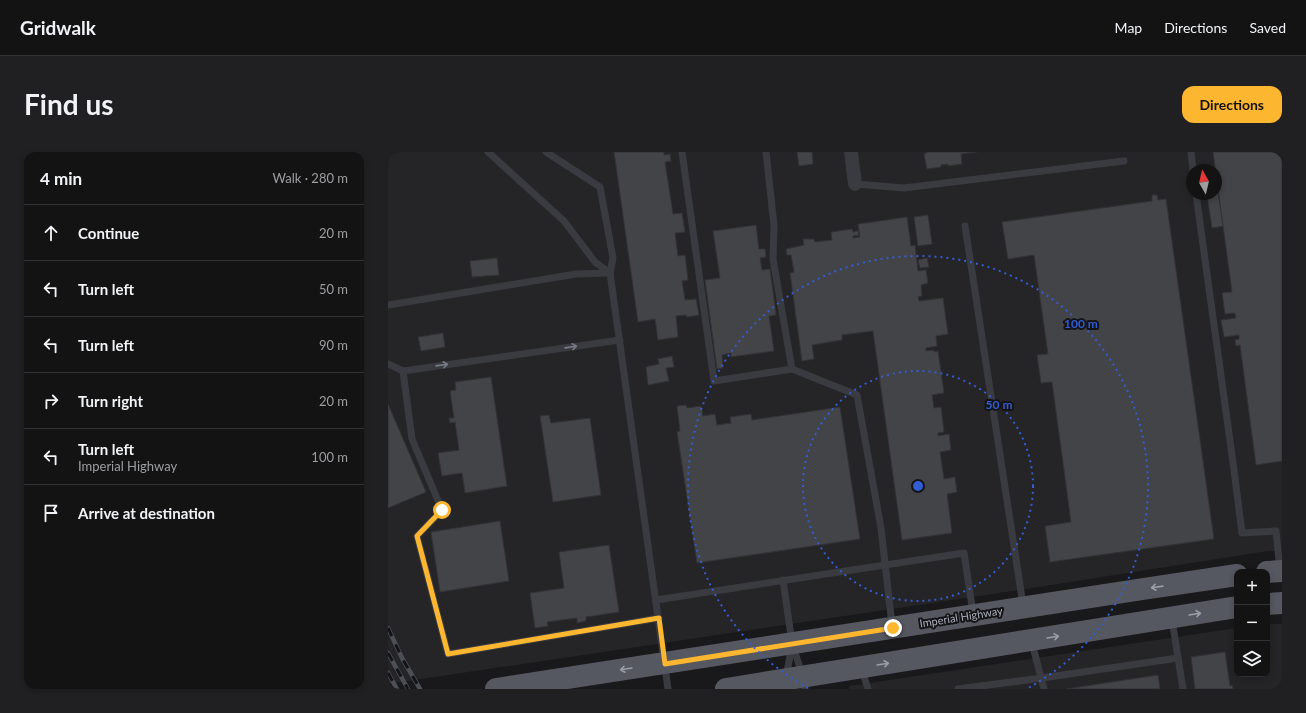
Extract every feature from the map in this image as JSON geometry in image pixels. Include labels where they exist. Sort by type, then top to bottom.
[{"type":"main road","name":"Imperial Highway","points":[[496,689],[1234,575]]},
{"type":"main road","points":[[1270,604],[1282,603]]},
{"type":"main road","points":[[726,689],[795,684],[862,668],[1234,608]]},
{"type":"street","points":[[851,152],[855,184]]},
{"type":"lane","points":[[488,152],[564,221],[595,262],[610,273]]},
{"type":"lane","points":[[546,152],[600,187],[613,258],[610,273],[668,689]]},
{"type":"lane","points":[[682,152],[714,381],[792,369],[857,394],[880,528],[893,628]]},
{"type":"lane","points":[[766,152],[774,225],[773,259],[792,369]]},
{"type":"lane","points":[[1191,152],[1192,164]]},
{"type":"lane","points":[[855,184],[904,188],[1124,161]]},
{"type":"lane","points":[[1197,200],[1242,533],[1276,531],[1277,571]]},
{"type":"lane","points":[[965,226],[1024,607]]},
{"type":"lane","points":[[388,305],[576,274],[610,273]]},
{"type":"lane","points":[[388,364],[403,371],[620,340]]},
{"type":"lane","points":[[403,371],[412,439],[442,510],[417,536],[448,654],[659,618]]},
{"type":"lane","points":[[656,600],[964,553],[973,615]]},
{"type":"lane","points":[[783,580],[792,644],[795,684]]},
{"type":"lane","points":[[1172,618],[1183,689]]},
{"type":"lane","points":[[1031,640],[1044,689]]},
{"type":"lane","points":[[792,644],[795,684]]},
{"type":"lane","points":[[958,689],[1178,658]]},
{"type":"lane","points":[[862,668],[868,689]]},
{"type":"shaded area","points":[[388,152],[1282,152],[1282,551],[1268,551],[993,594],[388,684]]},
{"type":"shaded area","points":[[1270,624],[1282,624],[1282,689],[849,689],[849,686],[1234,628],[1234,677],[1270,677]]},
{"type":"building","points":[[614,152],[664,152],[664,155],[670,154],[671,161],[665,162],[673,214],[682,213],[685,232],[675,233],[678,256],[685,255],[688,280],[682,281],[685,300],[696,299],[699,315],[687,317],[686,315],[676,316],[678,337],[658,340],[655,319],[638,322]]},
{"type":"building","points":[[797,152],[812,152],[813,164],[799,166]]},
{"type":"building","points":[[927,152],[977,152],[961,154],[962,164],[948,166],[948,164],[941,165],[941,167],[927,169],[924,154]]},
{"type":"building","points":[[1213,152],[1282,152],[1282,461],[1256,465],[1240,345],[1236,346],[1235,340],[1239,339],[1239,335],[1224,337],[1221,320],[1236,318],[1235,313],[1225,314],[1222,293],[1232,292],[1220,200],[1222,200],[1222,164],[1215,164]]},
{"type":"building","points":[[1152,195],[1157,195],[1158,200],[1166,199],[1214,539],[1050,562],[1045,526],[1071,522],[1052,382],[1041,383],[1037,355],[1048,354],[1034,255],[1008,259],[1002,222],[1152,201]]},
{"type":"building","points":[[1208,200],[1219,200],[1223,226],[1212,228]]},
{"type":"building","points":[[928,215],[932,244],[918,246],[914,217]]},
{"type":"building","points":[[907,217],[911,246],[915,245],[918,271],[926,270],[928,283],[921,285],[922,296],[918,297],[919,301],[943,298],[948,334],[936,336],[937,346],[926,348],[926,351],[938,351],[944,393],[932,395],[934,408],[941,407],[944,432],[938,433],[938,436],[949,434],[951,450],[940,452],[944,479],[955,477],[957,492],[947,494],[952,533],[902,540],[873,331],[842,335],[842,340],[812,345],[814,359],[802,361],[790,273],[794,272],[791,255],[787,255],[786,249],[804,245],[803,239],[814,239],[815,242],[832,240],[831,232],[852,229],[853,232],[858,231],[859,235],[853,236],[853,238],[860,237],[858,224]]},
{"type":"building","points":[[756,225],[759,249],[765,249],[766,257],[760,258],[762,270],[770,269],[776,315],[769,316],[774,351],[731,357],[731,353],[722,355],[723,368],[717,369],[705,280],[720,278],[713,231]]},
{"type":"building","points":[[497,258],[499,275],[472,277],[470,261]]},
{"type":"building","points":[[927,258],[929,267],[920,268],[918,260]]},
{"type":"building","points":[[443,333],[445,347],[421,351],[418,337]]},
{"type":"building","points":[[672,356],[674,367],[666,368],[669,381],[648,385],[646,367],[659,364],[658,359]]},
{"type":"building","points":[[491,377],[507,486],[465,493],[462,473],[442,476],[438,453],[459,450],[455,422],[450,423],[449,418],[454,418],[450,391],[456,390],[455,382]]},
{"type":"building","points":[[388,404],[426,492],[388,508]]},
{"type":"building","points":[[686,405],[687,408],[701,406],[703,416],[715,414],[717,425],[731,423],[730,417],[751,414],[752,420],[840,407],[860,539],[697,563],[677,432],[680,431],[677,406]]},
{"type":"building","points":[[549,415],[551,423],[590,418],[601,495],[553,502],[540,416]]},
{"type":"building","points":[[500,521],[509,581],[440,592],[431,532]]},
{"type":"building","points":[[609,545],[619,612],[586,617],[586,621],[577,623],[577,618],[547,622],[548,626],[535,628],[530,593],[564,588],[559,552]]},
{"type":"building","points":[[1225,652],[1230,686],[1232,685],[1233,689],[1195,689],[1191,657]]},
{"type":"building","points":[[1158,675],[1160,689],[1066,689]]},
{"type":"railway","points":[[388,628],[402,658],[420,689]]},
{"type":"railway","points":[[388,653],[408,689]]},
{"type":"railway","points":[[388,673],[397,689]]},
{"type":"route","points":[[442,510],[417,536],[448,654],[659,618],[665,664],[893,628]]}]
